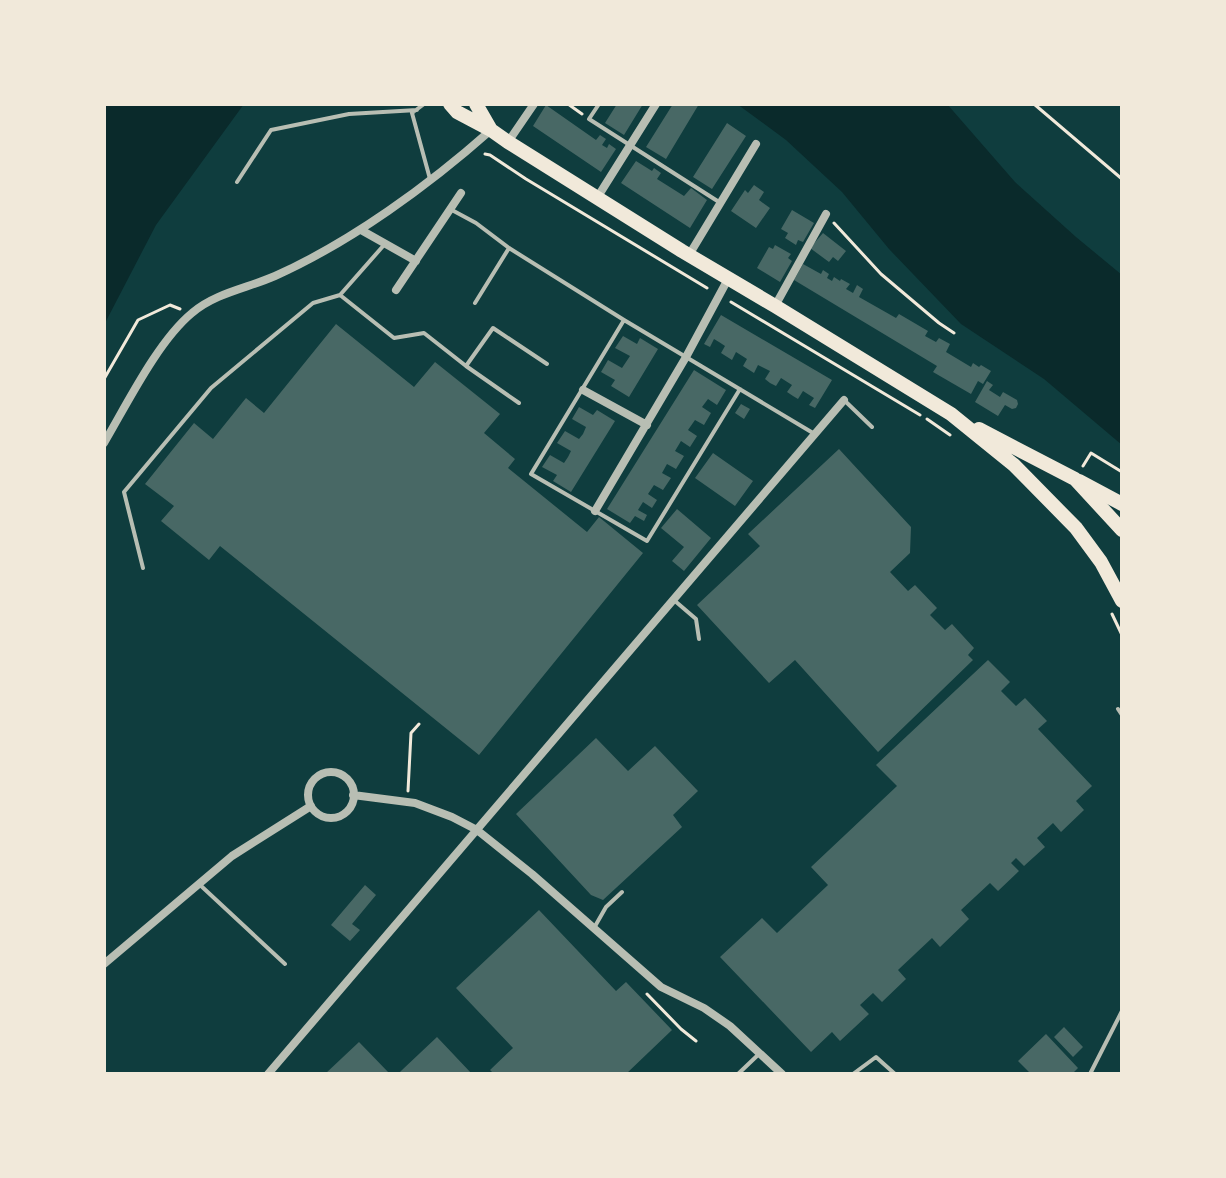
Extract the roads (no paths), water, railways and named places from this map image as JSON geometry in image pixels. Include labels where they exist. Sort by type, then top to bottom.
[{"type":"main road","points":[[450,104],[457,112],[951,414],[1122,504]]},
{"type":"main road","points":[[476,104],[491,130]]},
{"type":"main road","points":[[951,414],[1014,465],[1076,528],[1101,562],[1116,605]]},
{"type":"main road","points":[[1075,479],[1122,530]]},
{"type":"street","points":[[508,142],[534,104]]},
{"type":"street","points":[[597,198],[656,104]]},
{"type":"street","points":[[104,443],[161,347],[191,313],[213,299],[275,276],[361,230],[473,147],[491,130]]},
{"type":"street","points":[[689,255],[756,144]]},
{"type":"street","points":[[396,290],[461,193]]},
{"type":"street","points":[[775,306],[826,214]]},
{"type":"street","points":[[361,230],[416,261]]},
{"type":"street","points":[[595,511],[728,279]]},
{"type":"street","points":[[583,390],[647,425]]},
{"type":"street","points":[[268,1074],[844,400]]},
{"type":"street","points":[[326,773],[339,774],[347,779],[353,795],[350,807],[335,817],[322,816],[315,811],[308,795],[315,779],[326,773]]},
{"type":"street","points":[[353,795],[415,803],[477,830],[661,987],[704,1008],[730,1026],[782,1074]]},
{"type":"street","points":[[104,964],[232,856],[311,806]]},
{"type":"lane","points":[[424,104],[412,113],[430,179]]},
{"type":"lane","points":[[599,104],[589,119],[721,203]]},
{"type":"lane","points":[[237,182],[271,130],[349,114],[417,110]]},
{"type":"lane","points":[[450,209],[624,320],[815,435]]},
{"type":"lane","points":[[143,568],[124,492],[211,388],[313,303],[340,295],[385,243]]},
{"type":"lane","points":[[475,303],[509,248]]},
{"type":"lane","points":[[340,295],[394,338],[424,333],[519,403]]},
{"type":"lane","points":[[624,320],[531,474],[647,541],[740,389]]},
{"type":"lane","points":[[466,366],[493,328],[547,364]]},
{"type":"lane","points":[[844,400],[872,427]]},
{"type":"lane","points":[[673,599],[696,619],[699,639]]},
{"type":"lane","points":[[1118,709],[1122,715]]},
{"type":"lane","points":[[198,884],[285,964]]},
{"type":"lane","points":[[594,928],[606,907],[622,892]]},
{"type":"lane","points":[[1090,1074],[1122,1011]]},
{"type":"lane","points":[[738,1074],[759,1054]]},
{"type":"lane","points":[[853,1074],[876,1057],[895,1074]]},
{"type":"water","points":[[104,104],[244,104],[156,225],[104,325]]},
{"type":"water","points":[[737,104],[947,104],[1015,182],[1122,275],[1122,445],[1044,379],[961,324],[889,249],[842,192],[786,140]]}]
